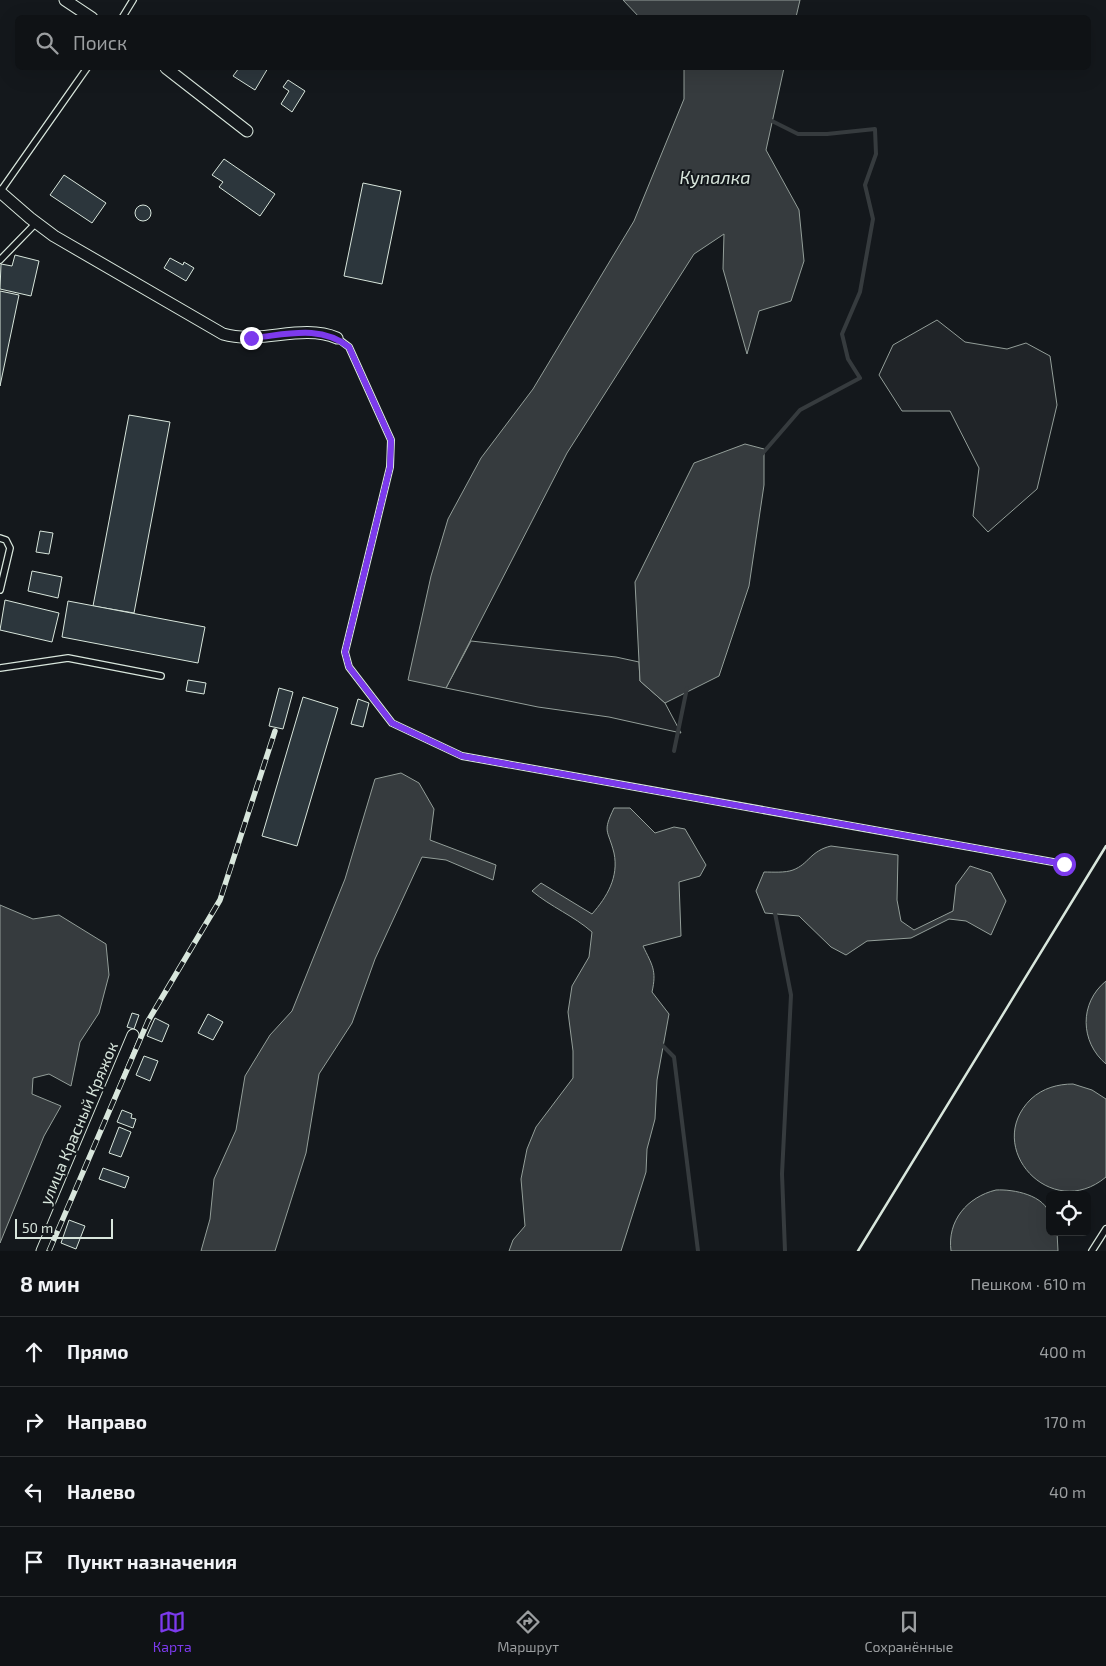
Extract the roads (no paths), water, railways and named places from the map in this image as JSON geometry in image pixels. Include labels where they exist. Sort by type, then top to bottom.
[{"type":"street","points":[[66,0],[88,15]]},
{"type":"street","points":[[169,70],[246,131]]},
{"type":"street","points":[[0,192],[36,223],[223,334],[236,338],[318,332],[338,338]]},
{"type":"street","name":"улица Красный Кряжок","points":[[42,1251],[133,1036]]},
{"type":"lane","points":[[124,15],[133,0]]},
{"type":"lane","points":[[0,192],[86,70]]},
{"type":"lane","points":[[0,260],[36,223]]},
{"type":"lane","points":[[338,338],[349,347],[391,440],[390,467],[345,652],[349,667],[392,723],[462,756],[1064,864]]},
{"type":"lane","points":[[0,538],[6,540],[10,548],[0,590]]},
{"type":"lane","points":[[0,668],[68,658],[161,676]]},
{"type":"lane","points":[[1092,1251],[1106,1229]]},
{"type":"water","points":[[623,0],[800,0],[796,15],[637,15]]},
{"type":"water","name":"Купалка","points":[[684,70],[784,70],[766,150],[799,210],[804,261],[791,301],[759,311],[747,354],[723,269],[724,234],[694,254],[567,453],[446,688],[408,680],[431,576],[448,519],[481,458],[533,389],[634,221],[684,99]]},
{"type":"water","points":[[745,444],[764,449],[764,485],[749,586],[719,676],[665,703],[640,681],[635,582],[694,463]]},
{"type":"water","points":[[401,773],[419,783],[434,809],[430,840],[496,865],[493,880],[446,860],[422,857],[375,959],[352,1023],[319,1074],[306,1153],[275,1251],[201,1251],[210,1219],[214,1179],[236,1130],[245,1076],[270,1035],[292,1011],[345,879],[375,779]]},
{"type":"water","points":[[614,808],[630,808],[655,833],[674,827],[685,829],[706,865],[700,876],[679,882],[681,936],[643,946],[654,973],[652,992],[669,1014],[657,1080],[655,1119],[647,1149],[646,1172],[621,1251],[509,1251],[513,1240],[525,1226],[521,1179],[527,1149],[536,1127],[573,1078],[573,1051],[568,1012],[572,986],[589,957],[592,932],[532,891],[541,883],[592,914],[607,894],[615,870],[614,853],[607,831],[608,822]]},
{"type":"water","points":[[831,846],[898,855],[897,900],[901,921],[914,930],[953,911],[956,885],[970,866],[991,873],[1006,901],[991,935],[966,921],[949,919],[911,938],[867,941],[846,955],[831,947],[799,916],[765,913],[756,891],[764,872],[793,870],[818,851]]},
{"type":"water","points":[[0,905],[33,919],[59,915],[106,944],[109,975],[99,1013],[80,1042],[71,1086],[49,1074],[33,1078],[32,1094],[61,1106],[44,1136],[0,1243]]},
{"type":"water","points":[[1106,981],[1106,1064],[1091,1045],[1087,1034],[1086,1022],[1091,1000]]},
{"type":"water","points":[[1073,1084],[1092,1090],[1106,1099],[1106,1177],[1085,1189],[1064,1191],[1045,1185],[1030,1173],[1019,1157],[1014,1138],[1018,1118],[1031,1099],[1051,1087]]},
{"type":"water","points":[[996,1190],[1011,1191],[1036,1198],[1046,1208],[1046,1236],[1057,1236],[1058,1251],[951,1251],[952,1230],[956,1220],[968,1204],[986,1193]]},
{"type":"waterway","points":[[762,454],[800,410],[860,378],[848,359],[842,334],[860,292],[873,219],[865,185],[876,154],[875,129],[827,134],[798,134],[772,121]]},
{"type":"waterway","points":[[674,751],[687,688]]},
{"type":"waterway","points":[[775,913],[791,995],[782,1174],[785,1251]]},
{"type":"waterway","points":[[660,1043],[674,1057],[698,1251]]},
{"type":"railway","points":[[49,1251],[148,1021],[220,900],[275,731]]}]
